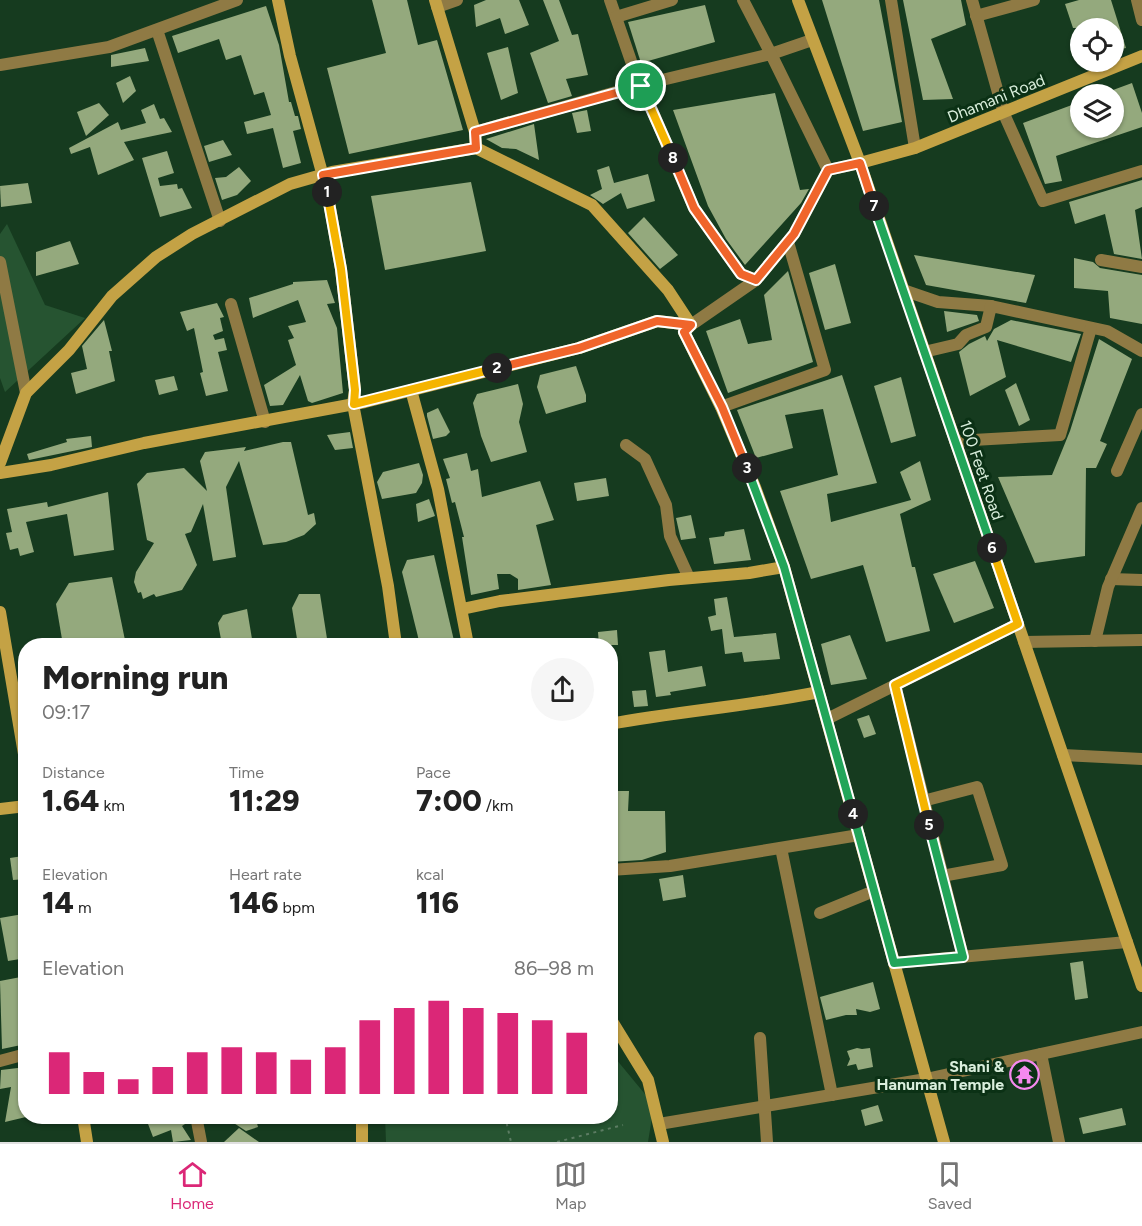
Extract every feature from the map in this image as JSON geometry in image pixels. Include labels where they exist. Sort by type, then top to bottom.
[{"type":"main road","points":[[278,0],[290,56],[323,175],[341,269],[355,390],[354,404],[388,586],[395,638]]},
{"type":"main road","name":"100 Feet Road","points":[[798,0],[860,163],[1142,986]]},
{"type":"main road","points":[[436,4],[475,132],[476,148]]},
{"type":"main road","name":"Dhamani Road","points":[[860,163],[915,148],[1004,114],[1142,56]]},
{"type":"main road","points":[[0,464],[26,393],[69,350],[111,296],[156,256],[192,234],[290,184],[323,175],[476,148],[592,205],[668,290],[691,325]]},
{"type":"main road","points":[[0,473],[51,465],[144,443],[354,404],[579,348],[657,321],[691,325]]},
{"type":"main road","points":[[691,325],[684,332],[722,407],[755,487],[784,567],[944,1142]]},
{"type":"main road","points":[[411,390],[438,489],[467,638]]},
{"type":"main road","points":[[462,609],[500,601],[784,567]]},
{"type":"main road","points":[[0,612],[18,719]]},
{"type":"main road","points":[[618,723],[710,708],[788,699],[819,692]]},
{"type":"main road","points":[[0,809],[18,807]]},
{"type":"main road","points":[[618,1031],[648,1080],[663,1142]]},
{"type":"main road","points":[[84,1124],[87,1142]]},
{"type":"main road","points":[[362,1124],[362,1142]]},
{"type":"street","points":[[0,65],[109,47],[237,0]]},
{"type":"street","points":[[436,4],[457,0]]},
{"type":"street","points":[[610,0],[641,86],[694,208],[741,274],[756,280]]},
{"type":"street","points":[[616,17],[672,0]]},
{"type":"street","points":[[742,0],[828,170]]},
{"type":"street","points":[[891,0],[915,148]]},
{"type":"street","points":[[972,0],[1004,114],[1043,201],[1142,171]]},
{"type":"street","points":[[976,16],[1034,0]]},
{"type":"street","points":[[1137,0],[1142,20]]},
{"type":"street","points":[[157,30],[220,221]]},
{"type":"street","points":[[475,132],[641,86],[771,54],[812,40]]},
{"type":"street","points":[[691,325],[756,280],[794,234],[828,170],[860,163]]},
{"type":"street","points":[[722,407],[825,370],[788,242]]},
{"type":"street","points":[[1101,260],[1142,267]]},
{"type":"street","points":[[0,262],[26,393]]},
{"type":"street","points":[[903,290],[938,303],[992,306],[1107,331],[1142,351]]},
{"type":"street","points":[[231,304],[265,422]]},
{"type":"street","points":[[924,352],[958,344],[966,335],[986,327],[992,306]]},
{"type":"street","points":[[955,441],[1060,435],[1091,328]]},
{"type":"street","points":[[1117,471],[1142,414]]},
{"type":"street","points":[[626,445],[645,459],[666,505],[670,536],[689,578]]},
{"type":"street","points":[[1095,641],[1111,579],[1137,531],[1142,508]]},
{"type":"street","points":[[1111,579],[1142,580]]},
{"type":"street","points":[[827,719],[1018,624]]},
{"type":"street","points":[[1024,642],[1142,640]]},
{"type":"street","points":[[895,685],[963,957]]},
{"type":"street","points":[[1063,755],[1142,759]]},
{"type":"street","points":[[923,801],[977,787],[1002,865],[942,876]]},
{"type":"street","points":[[618,869],[670,866],[859,835]]},
{"type":"street","points":[[781,848],[832,1095]]},
{"type":"street","points":[[820,913],[874,891]]},
{"type":"street","points":[[894,963],[1127,942]]},
{"type":"street","points":[[659,1124],[926,1079],[1142,1032]]},
{"type":"street","points":[[760,1038],[767,1142]]},
{"type":"street","points":[[1041,1054],[1059,1142]]},
{"type":"street","points":[[0,1061],[18,1056]]},
{"type":"street","points":[[198,1124],[201,1142]]},
{"type":"path","points":[[507,1124],[511,1142]]},
{"type":"path","points":[[557,1142],[623,1125]]},
{"type":"green space","points":[[7,224],[45,305],[85,318],[5,392],[0,378],[0,234]]},
{"type":"green space","points":[[618,1061],[654,1105],[648,1142],[386,1142],[385,1124],[618,1124]]},
{"type":"building","points":[[372,0],[407,0],[418,45],[437,40],[463,130],[349,154],[327,68],[386,53]]},
{"type":"building","points":[[486,0],[519,0],[529,25],[505,34],[500,18],[476,27],[474,5]]},
{"type":"building","points":[[543,0],[559,0],[572,35],[578,34],[588,75],[566,79],[572,96],[548,103],[530,53],[559,41]]},
{"type":"building","points":[[822,0],[879,0],[902,122],[863,131]]},
{"type":"building","points":[[903,0],[961,0],[966,25],[931,39],[953,99],[923,100]]},
{"type":"building","points":[[1079,0],[1111,0],[1117,18],[1070,19],[1065,4]]},
{"type":"building","points":[[705,5],[715,42],[641,63],[628,22]]},
{"type":"building","points":[[266,6],[279,45],[289,102],[291,102],[295,116],[298,116],[301,129],[293,131],[301,163],[283,168],[273,128],[247,134],[244,122],[271,115],[264,92],[254,95],[241,55],[226,60],[219,39],[178,53],[172,36]]},
{"type":"building","points":[[508,47],[518,93],[501,100],[487,53]]},
{"type":"building","points":[[145,48],[149,61],[111,67],[111,55]]},
{"type":"building","points":[[130,76],[136,91],[123,103],[116,83]]},
{"type":"building","points":[[1132,83],[1142,113],[1142,127],[1124,133],[1124,86]]},
{"type":"building","points":[[775,93],[800,190],[809,189],[801,203],[745,265],[726,239],[708,206],[673,110]]},
{"type":"building","points":[[99,103],[109,115],[86,136],[77,112]]},
{"type":"building","points":[[154,104],[160,119],[164,118],[172,132],[124,142],[134,160],[98,175],[90,147],[71,154],[69,148],[118,122],[121,130],[146,123],[141,110]]},
{"type":"building","points":[[1070,106],[1070,138],[1109,138],[1056,156],[1062,181],[1045,184],[1023,123]]},
{"type":"building","points":[[587,110],[591,131],[577,133],[572,113]]},
{"type":"building","points":[[534,124],[539,160],[516,149],[502,148],[486,139]]},
{"type":"building","points":[[223,140],[232,155],[209,162],[204,146]]},
{"type":"building","points":[[167,151],[174,173],[158,178],[160,186],[177,184],[178,189],[182,188],[192,208],[160,217],[142,158]]},
{"type":"building","points":[[609,166],[614,183],[648,174],[655,201],[627,209],[621,193],[603,204],[590,195],[602,189],[597,170]]},
{"type":"building","points":[[239,167],[251,181],[237,195],[222,200],[215,178],[226,177]]},
{"type":"building","points":[[1142,180],[1142,207],[1135,210],[1142,259],[1114,254],[1105,214],[1075,224],[1069,202]]},
{"type":"building","points":[[471,182],[486,251],[385,270],[371,196]]},
{"type":"building","points":[[28,183],[32,203],[1,207],[0,186]]},
{"type":"building","points":[[644,217],[678,255],[660,269],[628,233]]},
{"type":"building","points":[[70,241],[79,264],[36,276],[36,252]]},
{"type":"building","points":[[914,255],[1035,275],[1026,303],[926,285]]},
{"type":"building","points":[[1074,258],[1093,262],[1100,268],[1142,275],[1142,324],[1110,318],[1108,291],[1074,288]]},
{"type":"building","points":[[835,264],[851,323],[825,330],[809,273]]},
{"type":"building","points":[[788,271],[813,362],[728,393],[706,331],[740,319],[748,344],[772,340],[764,295]]},
{"type":"building","points":[[327,280],[335,303],[327,304],[337,328],[343,393],[312,403],[308,401],[300,375],[283,405],[270,406],[264,385],[296,365],[288,340],[294,338],[288,326],[306,322],[298,300],[253,318],[249,298],[293,284],[293,282]]},
{"type":"building","points":[[217,303],[224,317],[220,318],[223,331],[213,335],[215,340],[224,338],[227,350],[218,352],[228,391],[206,396],[200,373],[203,372],[194,328],[187,331],[180,312]]},
{"type":"building","points":[[944,311],[977,315],[979,321],[947,332]]},
{"type":"building","points":[[104,320],[112,351],[109,351],[115,381],[76,394],[71,373],[87,369],[82,346]]},
{"type":"building","points":[[1011,320],[1081,334],[1071,362],[997,340],[1006,377],[970,396],[959,352],[985,336],[987,341],[994,329]]},
{"type":"building","points":[[1099,339],[1132,359],[1100,441],[1107,444],[1096,468],[1086,468],[1085,556],[1035,563],[998,477],[1052,475],[1070,431]]},
{"type":"building","points":[[576,366],[586,395],[586,402],[546,414],[537,387],[540,375]]},
{"type":"building","points":[[842,375],[877,483],[827,494],[831,522],[911,500],[900,472],[920,461],[931,500],[900,514],[930,631],[886,642],[863,565],[811,579],[780,491],[838,475],[823,409],[785,415],[793,448],[756,458],[737,410]]},
{"type":"building","points":[[174,376],[178,390],[159,395],[155,380]]},
{"type":"building","points":[[901,377],[916,436],[891,443],[874,386]]},
{"type":"building","points":[[1016,383],[1030,420],[1019,426],[1005,390]]},
{"type":"building","points":[[518,384],[523,404],[519,422],[527,452],[491,462],[481,436],[473,403],[477,394]]},
{"type":"building","points":[[438,408],[450,432],[446,436],[433,439],[427,413]]},
{"type":"building","points":[[350,432],[353,448],[335,450],[327,435]]},
{"type":"building","points":[[91,436],[92,447],[29,460],[27,454],[67,442],[66,439]]},
{"type":"building","points":[[291,442],[308,515],[314,513],[316,524],[304,535],[286,542],[263,545],[239,461],[226,487],[236,557],[213,561],[203,504],[191,532],[185,534],[197,565],[182,590],[156,597],[154,594],[143,599],[134,582],[136,572],[154,543],[147,540],[137,484],[147,473],[184,468],[207,491],[200,461],[205,452],[246,447],[244,451]]},
{"type":"building","points":[[467,453],[471,471],[478,469],[482,497],[540,481],[554,520],[536,525],[551,585],[518,590],[518,579],[510,574],[497,574],[499,589],[471,595],[462,537],[464,537],[455,502],[452,503],[446,479],[450,478],[443,459]]},
{"type":"building","points":[[419,463],[423,475],[422,483],[416,493],[382,499],[377,482],[383,472]]},
{"type":"building","points":[[606,478],[609,496],[577,501],[574,483]]},
{"type":"building","points":[[108,492],[114,550],[74,556],[67,514],[26,522],[34,552],[20,556],[18,548],[10,550],[6,533],[12,532],[7,509],[47,502],[48,507]]},
{"type":"building","points":[[429,499],[435,516],[418,522],[416,504]]},
{"type":"building","points":[[691,515],[696,538],[681,540],[676,518]]},
{"type":"building","points":[[744,529],[751,560],[714,564],[709,538],[724,536],[725,532]]},
{"type":"building","points":[[434,555],[453,638],[418,638],[402,572],[407,560]]},
{"type":"building","points":[[975,561],[994,608],[954,623],[933,574]]},
{"type":"building","points":[[112,577],[125,638],[62,638],[56,604],[69,583]]},
{"type":"building","points":[[299,594],[320,594],[327,638],[297,638],[292,608]]},
{"type":"building","points":[[727,597],[734,637],[776,633],[780,659],[744,662],[742,652],[725,654],[722,629],[711,631],[708,617],[716,615],[714,599]]},
{"type":"building","points":[[247,609],[252,638],[221,638],[218,623],[223,615]]},
{"type":"building","points":[[617,630],[618,638],[598,638],[598,632]]},
{"type":"building","points":[[850,635],[867,679],[831,685],[821,644]]},
{"type":"building","points":[[665,650],[668,672],[702,666],[706,686],[670,692],[671,695],[656,697],[649,652]]},
{"type":"building","points":[[646,690],[648,706],[634,707],[632,691]]},
{"type":"building","points":[[869,715],[876,734],[864,738],[857,719]]},
{"type":"building","points":[[618,791],[629,791],[628,811],[665,811],[666,852],[642,860],[618,862]]},
{"type":"building","points":[[18,857],[18,880],[13,880],[10,858]]},
{"type":"building","points":[[683,875],[686,897],[663,901],[659,879]]},
{"type":"building","points":[[18,915],[18,959],[8,961],[0,918]]},
{"type":"building","points":[[1083,961],[1088,998],[1075,1000],[1070,963]]},
{"type":"building","points":[[18,978],[18,1046],[2,1049],[0,981]]},
{"type":"building","points":[[873,982],[880,1009],[870,1012],[856,1009],[857,1015],[826,1020],[820,997]]},
{"type":"building","points":[[870,1048],[873,1067],[858,1070],[856,1064],[847,1066],[850,1059],[847,1051]]},
{"type":"building","points":[[18,1068],[18,1119],[5,1122],[11,1087],[0,1089],[1,1070]]},
{"type":"building","points":[[878,1105],[883,1121],[865,1126],[861,1110]]},
{"type":"building","points":[[1122,1108],[1126,1125],[1083,1134],[1079,1118]]},
{"type":"building","points":[[148,1124],[185,1124],[182,1126],[191,1140],[173,1142],[171,1130],[153,1137]]},
{"type":"building","points":[[235,1124],[257,1124],[258,1127],[246,1131]]},
{"type":"building","points":[[239,1128],[259,1142],[224,1142]]},
{"type":"place","name":"Shani & Hanuman Temple","points":[[1025,1075]]},
{"type":"route","points":[[641,86],[694,208],[741,274],[756,280],[794,234],[828,170],[860,163],[1018,624],[895,685],[963,957],[894,963],[784,567],[755,487],[722,407],[684,332],[691,325],[657,321],[579,348],[354,404],[355,390],[341,269],[323,175],[476,148],[475,132],[641,86]]}]
